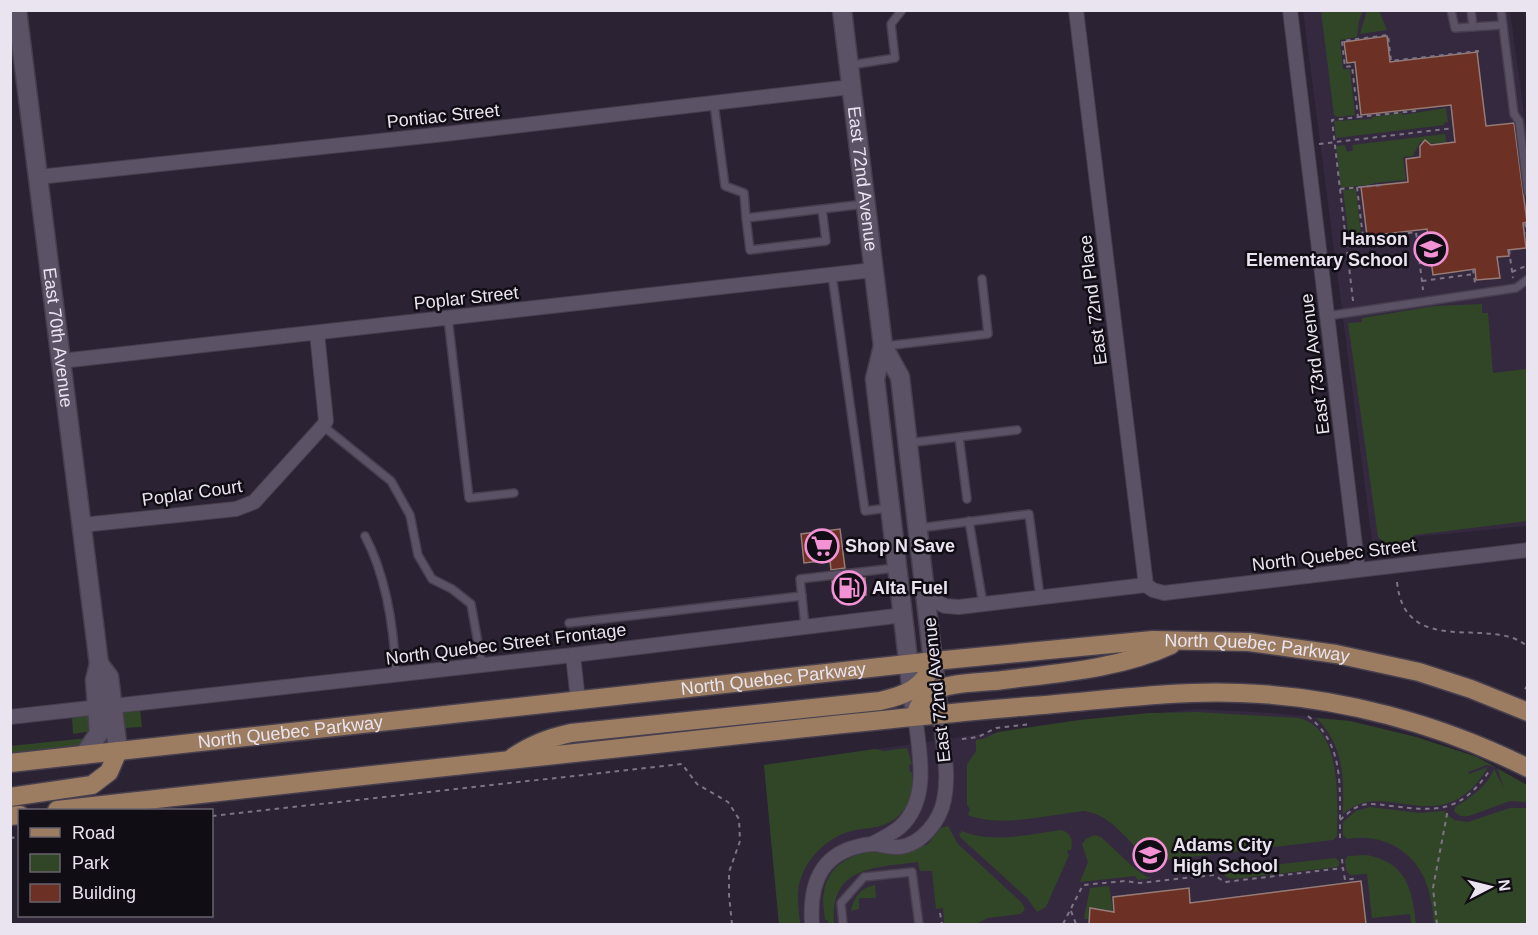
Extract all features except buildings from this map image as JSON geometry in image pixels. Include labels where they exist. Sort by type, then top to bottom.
[{"type":"main road","name":"East 70th Avenue","points":[[17,10],[99,664],[96,680],[118,751]]},
{"type":"main road","name":"East 72nd Avenue","points":[[842,10],[883,346],[875,379],[915,716]]},
{"type":"main road","name":"East 72nd Avenue","points":[[883,346],[900,377],[939,713]]},
{"type":"main road","name":"North Quebec Parkway","points":[[10,763],[934,661],[1120,643],[1184,640],[1249,642],[1336,654],[1419,672],[1471,689],[1527,712]]},
{"type":"main road","points":[[915,716],[925,698],[937,690],[1112,664],[1184,640]]},
{"type":"main road","points":[[509,760],[538,742],[572,733],[880,701],[912,689],[924,680],[934,661]]},
{"type":"main road","points":[[66,809],[939,713],[1193,693],[1241,693],[1317,701],[1385,716],[1481,746],[1527,768]]},
{"type":"main road","name":"East 70th Avenue","points":[[84,755],[99,733],[106,707]]},
{"type":"main road","points":[[10,797],[92,785],[109,772],[118,751]]},
{"type":"street","name":"East 72nd Place","points":[[1076,10],[1146,585]]},
{"type":"street","name":"East 73rd Avenue","points":[[1290,10],[1358,570]]},
{"type":"street","name":"Pontiac Street","points":[[38,177],[714,104],[851,87]]},
{"type":"street","name":"Poplar Street","points":[[62,361],[873,270]]},
{"type":"street","points":[[317,333],[326,415],[324,426]]},
{"type":"street","name":"Poplar Court","points":[[82,525],[244,507],[254,502],[324,426]]},
{"type":"street","name":"North Quebec Street","points":[[1146,585],[1164,593],[1527,550]]},
{"type":"street","points":[[927,597],[952,607],[1146,585]]},
{"type":"street","name":"North Quebec Street Frontage","points":[[10,717],[482,666],[904,615]]},
{"type":"street","points":[[573,655],[578,701]]},
{"type":"street","name":"East 72nd Avenue","points":[[812,924],[813,887],[823,868],[835,857],[850,849],[872,844],[898,847],[912,844],[923,835],[939,814],[944,801],[946,779],[939,713]]},
{"type":"street","name":"East 72nd Avenue","points":[[872,844],[899,827],[914,809],[921,780],[915,716]]},
{"type":"lane","points":[[849,65],[895,58],[891,24],[902,10]]},
{"type":"lane","points":[[1451,10],[1455,28],[1503,25]]},
{"type":"lane","points":[[1472,10],[1473,27]]},
{"type":"lane","points":[[1501,10],[1514,114],[1519,121],[1527,192]]},
{"type":"lane","points":[[714,104],[725,186],[744,193],[750,250],[826,241],[822,209]]},
{"type":"lane","points":[[746,219],[865,204]]},
{"type":"lane","points":[[832,275],[865,511],[890,508]]},
{"type":"lane","points":[[883,346],[988,334],[982,279]]},
{"type":"lane","points":[[1327,316],[1516,288],[1527,279]]},
{"type":"lane","points":[[448,318],[469,498],[514,493]]},
{"type":"lane","points":[[324,426],[391,481],[410,515],[418,555],[432,579],[452,589],[471,604],[482,666]]},
{"type":"lane","points":[[908,442],[1017,430]]},
{"type":"lane","points":[[959,436],[967,499]]},
{"type":"lane","points":[[918,528],[1029,514],[1040,597]]},
{"type":"lane","points":[[969,521],[983,604]]},
{"type":"lane","points":[[365,536],[375,558],[387,597],[396,675]]},
{"type":"lane","points":[[805,627],[800,579],[898,567]]},
{"type":"lane","points":[[568,622],[801,596]]},
{"type":"lane","points":[[843,924],[841,903],[864,877],[912,872],[919,924]]},
{"type":"path","points":[[1358,117],[1352,66],[1345,67],[1342,41],[1388,35],[1391,61],[1478,51],[1478,53]]},
{"type":"path","points":[[1355,312],[1332,120],[1414,111],[1414,109]]},
{"type":"path","points":[[1335,142],[1454,128]]},
{"type":"path","points":[[1340,189],[1383,185]]},
{"type":"path","points":[[1357,187],[1363,238],[1416,232],[1423,290]]},
{"type":"path","points":[[1525,223],[1527,242]]},
{"type":"path","points":[[1509,250],[1514,280]]},
{"type":"path","points":[[1512,272],[1527,265]]},
{"type":"path","points":[[1473,269],[1472,287],[1477,287]]},
{"type":"path","points":[[1422,281],[1473,274]]},
{"type":"path","points":[[1397,582],[1398,594],[1408,613],[1428,627],[1441,631],[1511,636],[1527,647]]},
{"type":"path","points":[[1526,689],[1527,685]]},
{"type":"path","points":[[1308,716],[1321,726],[1338,763],[1340,838]]},
{"type":"path","points":[[962,739],[978,737],[996,728],[1041,722]]},
{"type":"path","points":[[213,816],[682,764],[697,784],[728,802],[740,819],[740,841],[729,872],[732,924]]},
{"type":"path","points":[[1340,820],[1358,807],[1371,804],[1425,810],[1442,808],[1470,794],[1480,785],[1490,770]]},
{"type":"path","points":[[1437,924],[1433,888],[1448,809]]},
{"type":"path","points":[[1342,859],[1345,880],[1358,878]]},
{"type":"path","points":[[1063,924],[1083,885],[1125,881],[1139,883],[1214,875],[1225,882],[1343,868]]},
{"type":"path","points":[[1071,911],[1076,924]]},
{"type":"path","points":[[940,912],[942,924]]},
{"type":"shaded area","name":"Hanson Elementary School","points":[[1303,11],[1510,11],[1528,142],[1527,526],[1372,541]]},
{"type":"shaded area","name":"Adams City High School","points":[[1196,709],[1273,713],[1350,721],[1416,737],[1477,757],[1527,785],[1527,924],[779,924],[764,765],[976,735]]},
{"type":"green space","points":[[1367,10],[1379,11],[1387,30],[1360,34]]},
{"type":"green space","points":[[1321,11],[1363,11],[1357,37],[1340,40],[1343,69],[1350,69],[1355,115],[1338,117],[1334,115]]},
{"type":"green space","points":[[1446,108],[1448,122],[1444,125],[1336,138],[1334,121],[1372,119],[1372,117]]},
{"type":"green space","points":[[1445,134],[1446,142],[1432,144],[1427,141],[1420,142],[1413,156],[1403,157],[1406,180],[1341,188],[1336,146],[1345,145],[1347,152],[1353,150],[1352,145]]},
{"type":"green space","points":[[1356,189],[1361,236],[1349,238],[1343,190]]},
{"type":"green space","points":[[1482,304],[1482,313],[1488,313],[1493,373],[1527,369],[1527,521],[1415,535],[1400,547],[1390,547],[1378,537],[1348,323],[1362,322],[1362,318],[1435,306]]},
{"type":"green space","points":[[121,708],[140,709],[142,727],[123,728]]},
{"type":"green space","points":[[1197,712],[1298,718],[1313,724],[1323,735],[1330,750],[1334,768],[1337,786],[1337,836],[1333,840],[1158,861],[1148,859],[1118,829],[1093,813],[1083,811],[1009,821],[981,819],[968,815],[970,809],[967,805],[967,764],[976,751],[976,740],[998,732],[1079,720],[1149,713]]},
{"type":"green space","points":[[89,714],[92,731],[73,734],[72,716]]},
{"type":"green space","points":[[1316,718],[1350,721],[1416,737],[1477,757],[1496,768],[1487,765],[1468,772],[1469,774],[1488,767],[1470,790],[1452,802],[1433,806],[1376,801],[1359,804],[1343,814],[1342,775],[1337,751],[1325,728]]},
{"type":"green space","points":[[88,738],[84,743],[74,747],[11,754],[10,746]]},
{"type":"green space","points":[[907,748],[912,764],[909,765],[910,772],[912,772],[912,791],[906,807],[894,820],[886,824],[845,833],[820,848],[803,872],[800,881],[798,899],[800,923],[779,924],[764,765],[875,749],[884,751]]},
{"type":"green space","points":[[1497,768],[1527,785],[1527,802],[1510,801],[1469,816],[1457,814],[1454,811],[1455,807],[1483,787],[1494,769],[1504,788]]},
{"type":"green space","points":[[1370,807],[1420,813],[1444,811],[1454,820],[1468,822],[1510,808],[1527,808],[1527,924],[1434,924],[1431,900],[1424,878],[1418,866],[1409,856],[1387,842],[1361,838],[1347,839],[1343,835],[1343,822],[1356,811]]},
{"type":"green space","points":[[948,826],[958,844],[1022,903],[1025,909],[1021,914],[988,918],[976,924],[944,924],[943,908],[936,909],[932,871],[920,871],[918,862],[871,869],[847,880],[839,891],[835,905],[834,924],[828,924],[828,920],[825,920],[824,892],[829,877],[838,865],[865,852],[927,845],[941,828]]},
{"type":"green space","points":[[1062,830],[1068,834],[1072,841],[1071,850],[1068,850],[1069,855],[1046,907],[1037,912],[1027,898],[961,838],[959,834],[962,831],[986,837],[1024,836]]},
{"type":"green space","points":[[1094,835],[1101,837],[1134,868],[1152,878],[1138,880],[1135,876],[1080,882],[1088,862],[1082,844]]},
{"type":"green space","points":[[1367,855],[1391,864],[1405,879],[1412,900],[1416,924],[1411,924],[1410,914],[1372,918],[1367,874],[1350,875],[1346,870],[1345,860],[1348,856]]},
{"type":"green space","points":[[1335,858],[1339,861],[1337,867],[1232,879],[1219,871]]},
{"type":"green space","points":[[875,885],[876,898],[859,898],[859,909],[851,911],[858,894]]},
{"type":"green space","points":[[1109,886],[1113,911],[1091,907],[1089,919],[1084,919],[1090,888]]},
{"type":"place","name":"Hanson Elementary School","points":[[1431,249]]},
{"type":"place","name":"Shop N Save","points":[[822,546]]},
{"type":"place","name":"Alta Fuel","points":[[849,588]]},
{"type":"place","name":"Adams City High School","points":[[1150,855]]}]
